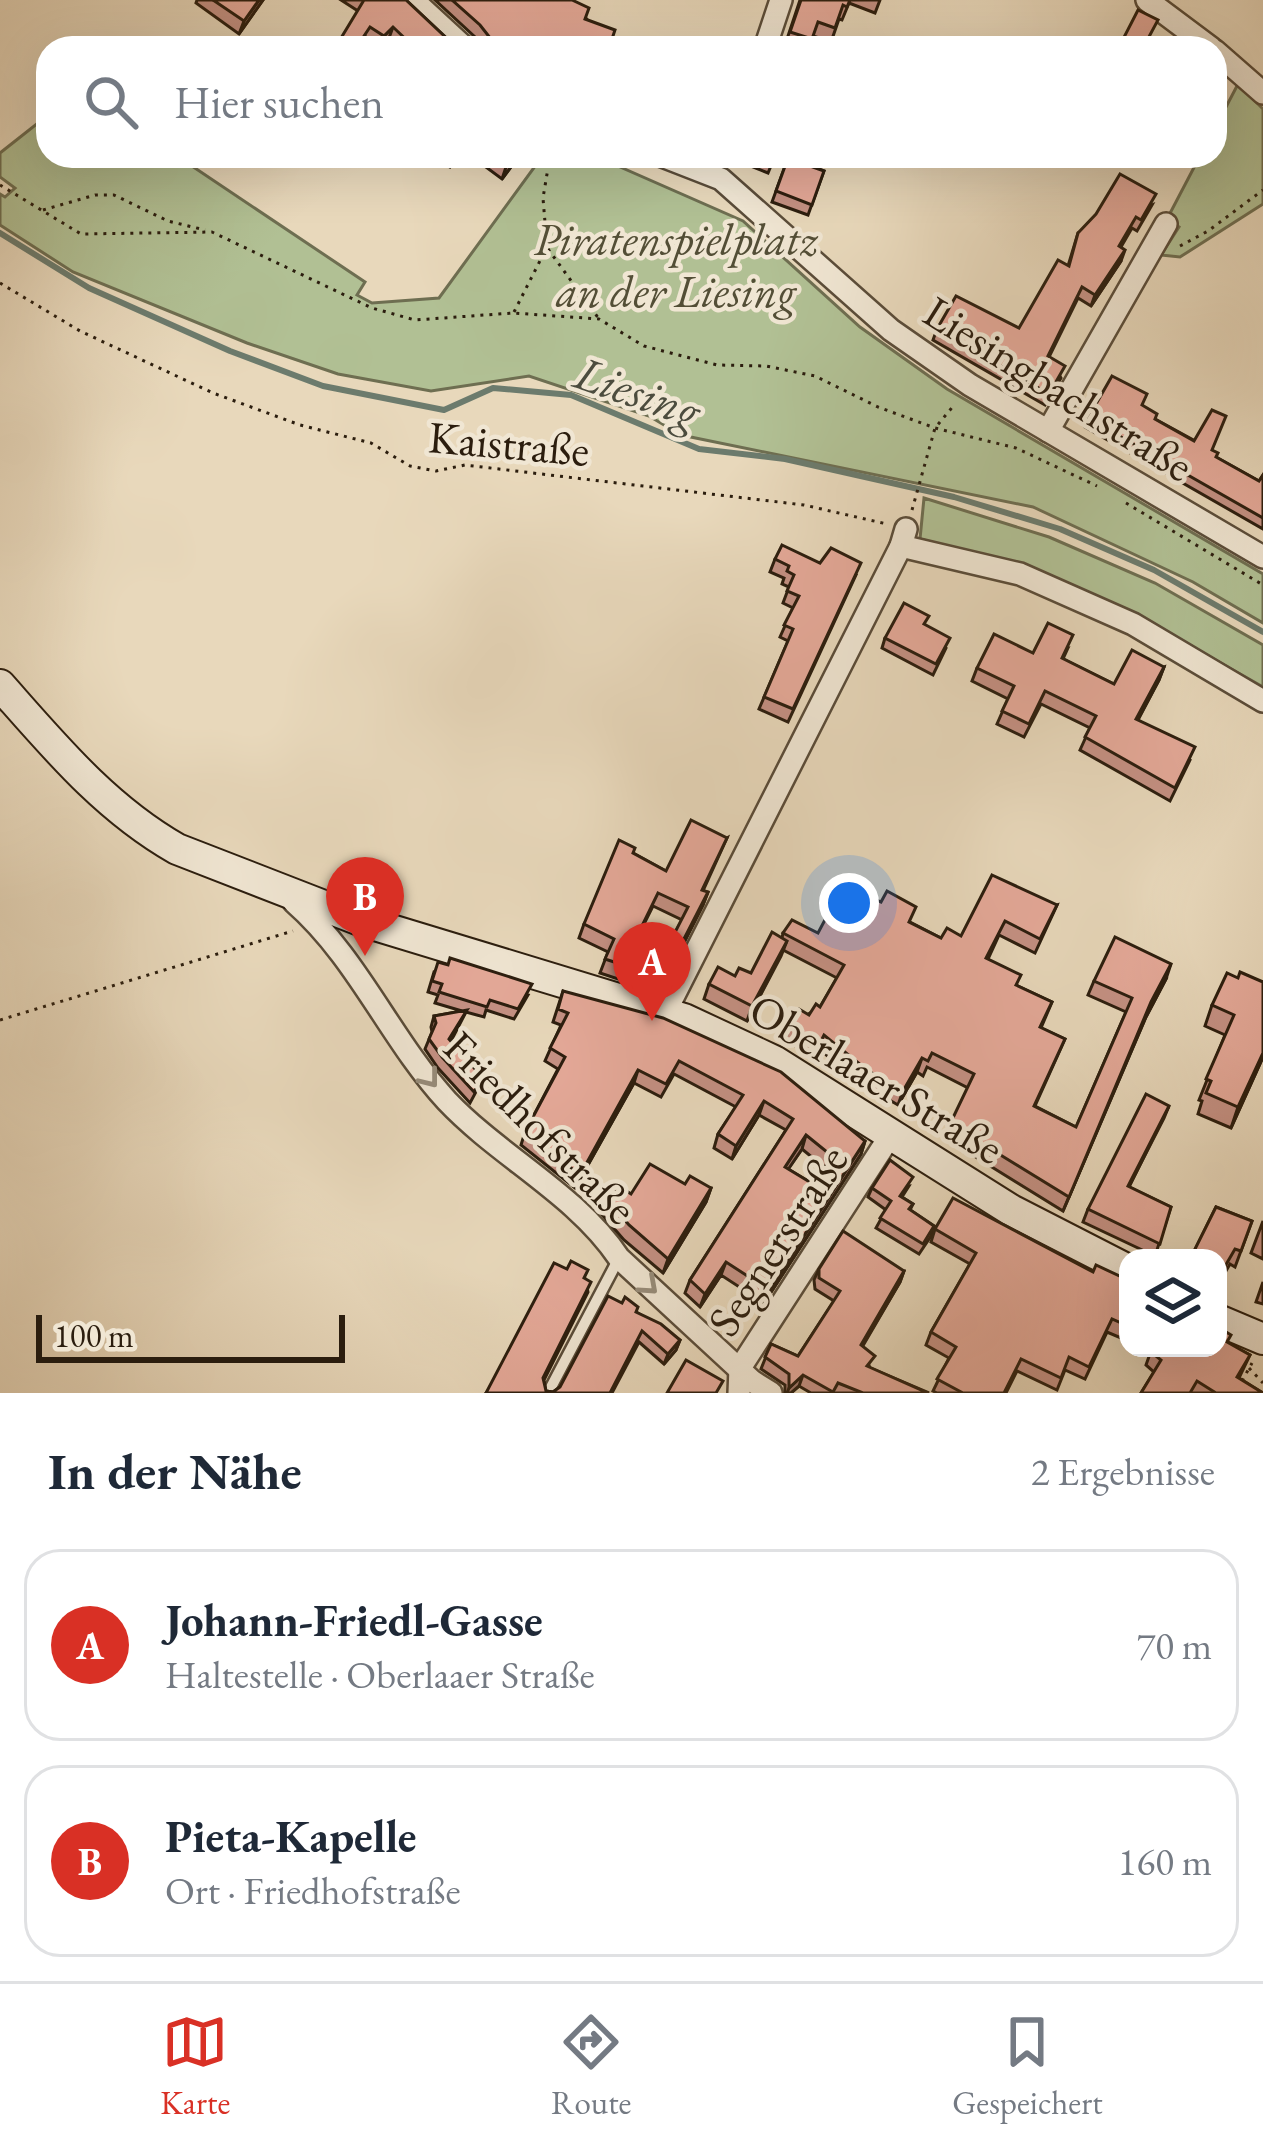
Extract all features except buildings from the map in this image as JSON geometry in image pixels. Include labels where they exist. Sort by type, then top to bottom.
[{"type":"main road","name":"Oberlaaer Straße","points":[[0,686],[72,766],[153,836],[214,866],[365,922],[665,1011],[774,1061],[1011,1210],[1119,1265]]},
{"type":"main road","points":[[1227,1308],[1263,1320]]},
{"type":"main road","points":[[1227,1324],[1261,1345]]},
{"type":"street","points":[[413,0],[452,36]]},
{"type":"street","points":[[769,36],[781,0]]},
{"type":"street","points":[[1148,0],[1195,36]]},
{"type":"street","points":[[1227,62],[1263,93]]},
{"type":"street","points":[[693,168],[721,179],[725,168]]},
{"type":"street","name":"Liesingbachstraße","points":[[721,179],[891,330],[970,386],[1263,557]]},
{"type":"street","points":[[1048,431],[1166,224]]},
{"type":"street","points":[[665,1011],[906,531],[1133,624],[1263,700]]},
{"type":"street","name":"Friedhofstraße","points":[[284,892],[340,948],[441,1094],[485,1137],[559,1196],[619,1258],[771,1393]]},
{"type":"street","points":[[340,948],[365,922]]},
{"type":"street","name":"Segnerstraße","points":[[739,1393],[740,1369],[892,1133]]},
{"type":"lane","points":[[548,1393],[619,1258]]},
{"type":"path","points":[[548,168],[543,198],[547,248],[599,320],[644,346],[717,365],[766,366],[815,376],[934,428],[1016,448],[1101,488]]},
{"type":"path","points":[[0,185],[81,234],[212,232]]},
{"type":"path","points":[[1150,253],[1184,245],[1263,190]]},
{"type":"path","points":[[43,211],[95,195],[114,195],[168,221],[212,232],[372,308],[415,320],[513,314],[599,320]]},
{"type":"path","points":[[513,314],[547,248]]},
{"type":"path","name":"Kaistraße","points":[[0,283],[80,331],[213,393],[300,425],[371,443],[410,466],[436,471],[465,465],[804,505],[906,531]]},
{"type":"path","points":[[906,531],[934,428],[970,386]]},
{"type":"path","points":[[1119,499],[1263,585]]},
{"type":"path","points":[[0,1020],[132,983],[317,922]]},
{"type":"path","points":[[1235,1393],[1261,1345]]},
{"type":"path","points":[[1250,1368],[1263,1384]]},
{"type":"green space","points":[[1238,84],[1263,109],[1263,204],[1180,257],[1161,255],[1179,227],[1167,219],[1194,168],[1227,168],[1227,105]]},
{"type":"green space","name":"Piratenspielplatz an der Liesing","points":[[36,124],[36,168],[195,168],[365,282],[357,295],[372,303],[439,298],[534,168],[622,168],[743,221],[860,327],[947,389],[1263,574],[1263,623],[1193,582],[1033,507],[681,435],[649,416],[529,376],[431,391],[338,374],[247,343],[73,272],[0,225],[0,194],[5,197],[15,188],[0,177],[0,153]]},
{"type":"green space","points":[[924,498],[1049,537],[1155,583],[1263,645],[1263,687],[1129,611],[1028,568],[920,539]]},
{"type":"waterway","name":"Liesing","points":[[0,233],[89,288],[230,351],[323,386],[444,410],[493,388],[571,395],[699,449],[785,459],[954,497],[1060,529],[1154,570],[1263,632]]},
{"type":"place","name":"Pieta-Kapelle","points":[[365,956]]},
{"type":"place","name":"Johann-Friedl-Gasse","points":[[652,1021]]}]
